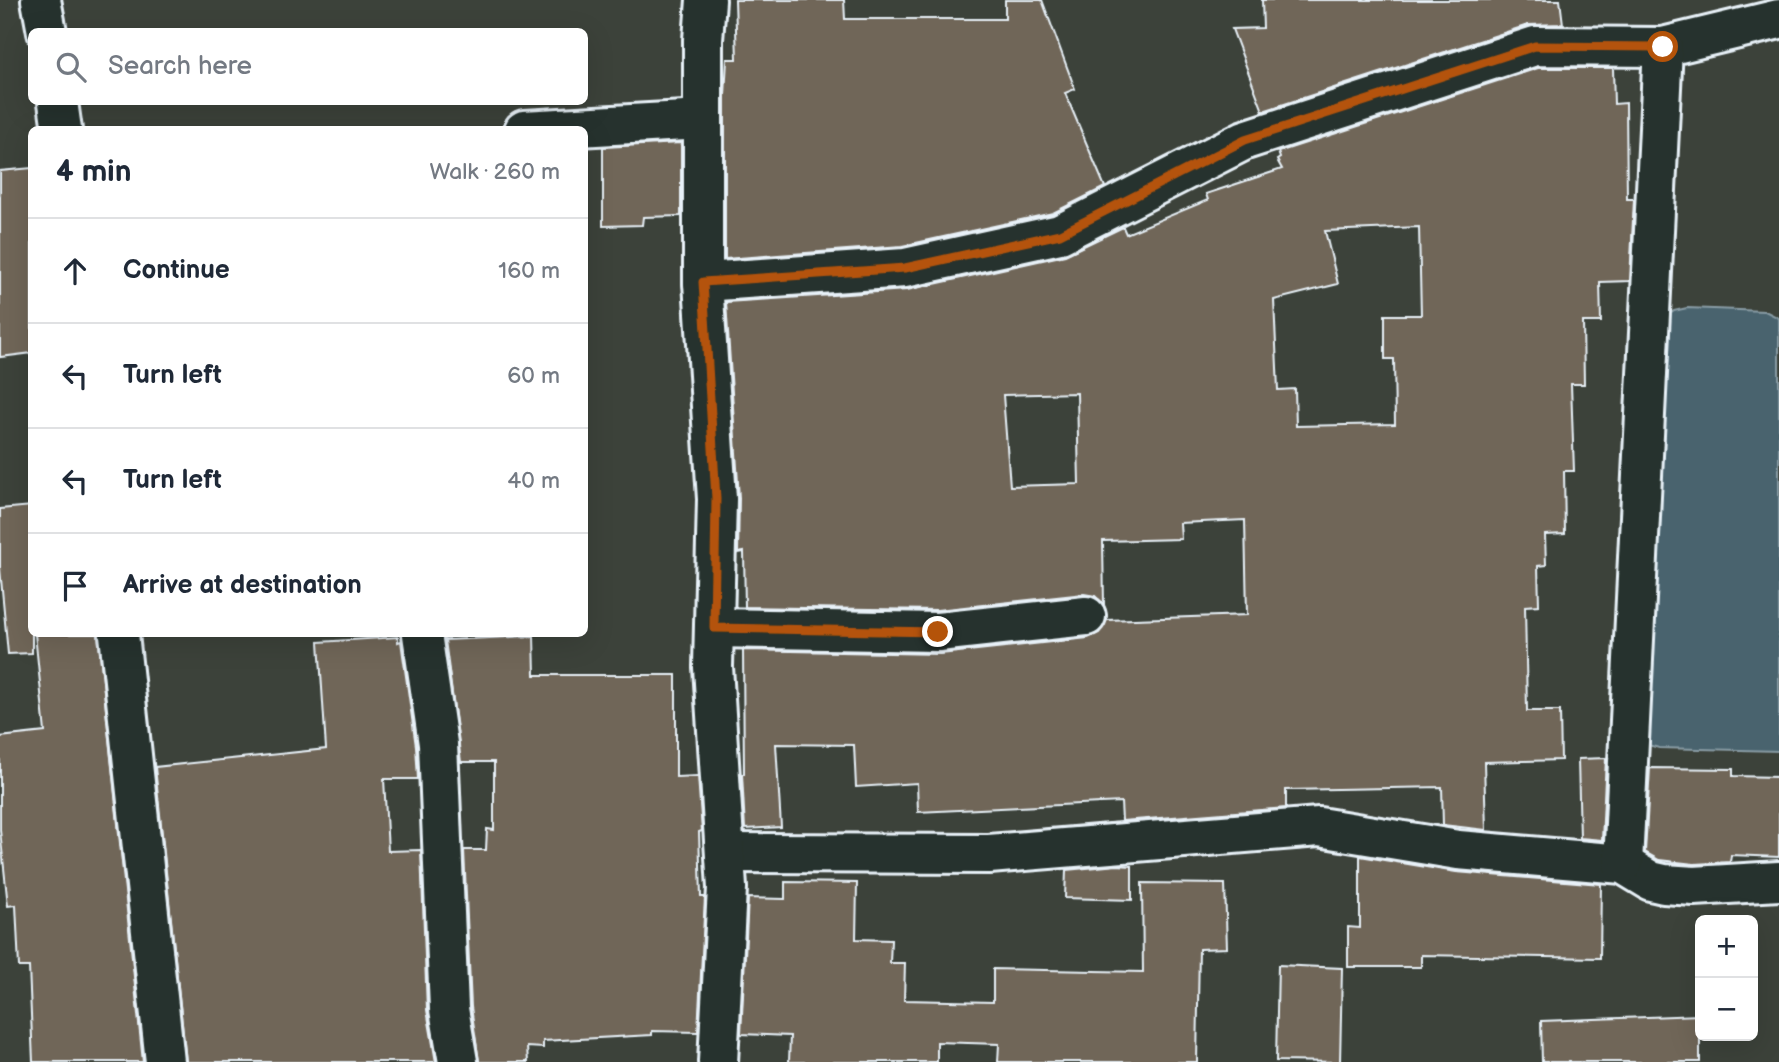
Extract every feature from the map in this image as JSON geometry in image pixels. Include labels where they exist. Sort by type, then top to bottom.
[{"type":"street","points":[[41,0],[46,28]]},
{"type":"street","points":[[706,0],[703,40],[703,282],[716,499],[713,667],[727,888],[718,1062]]},
{"type":"street","points":[[703,282],[905,268],[1060,234],[1245,140],[1535,46],[1663,47],[1779,19]]},
{"type":"street","points":[[1623,864],[1663,47]]},
{"type":"street","points":[[58,105],[61,126]]},
{"type":"street","points":[[588,126],[703,120]]},
{"type":"street","points":[[714,628],[938,632],[1086,616]]},
{"type":"street","points":[[119,637],[165,1062]]},
{"type":"street","points":[[422,637],[438,744],[449,1009],[458,1062]]},
{"type":"street","points":[[725,853],[989,854],[1320,827],[1458,850],[1623,864],[1651,881],[1664,884],[1694,886],[1779,881]]},
{"type":"water","points":[[1687,308],[1765,311],[1779,318],[1779,751],[1659,748],[1648,745],[1665,318],[1674,311]]},
{"type":"building","points":[[735,0],[844,0],[845,19],[1005,19],[1005,0],[1042,0],[1075,89],[1065,93],[1105,187],[1053,213],[902,246],[725,259],[725,96],[727,59],[737,59]]},
{"type":"building","points":[[1262,0],[1560,0],[1563,24],[1528,25],[1263,111],[1232,29],[1263,28]]},
{"type":"building","points":[[1538,68],[1613,68],[1614,104],[1626,103],[1627,199],[1634,199],[1630,281],[1600,282],[1601,322],[1583,322],[1584,384],[1571,384],[1574,471],[1564,471],[1565,534],[1545,535],[1546,565],[1538,566],[1539,605],[1525,606],[1527,711],[1560,711],[1561,760],[1484,762],[1486,830],[1443,825],[1442,787],[1286,790],[1286,808],[1122,821],[1121,802],[918,812],[917,783],[856,787],[854,745],[776,744],[781,827],[745,829],[742,774],[743,650],[940,654],[1088,638],[1099,633],[1107,620],[1247,615],[1245,520],[1180,523],[1181,539],[1103,541],[1104,605],[1095,596],[1084,594],[937,610],[745,607],[744,552],[738,553],[739,498],[726,302],[907,290],[1065,255],[1123,227],[1126,234],[1208,200],[1206,194],[1282,169],[1277,160],[1280,158],[1278,152]],"holes":[[[1419,227],[1421,315],[1385,315],[1385,359],[1394,359],[1395,424],[1296,426],[1295,389],[1278,390],[1274,300],[1338,284],[1325,231]],[[1077,393],[1079,484],[1010,486],[1003,395]]]},
{"type":"building","points":[[681,143],[681,216],[643,217],[642,225],[603,226],[603,147]]},
{"type":"building","points":[[28,168],[28,354],[0,357],[0,171]]},
{"type":"building","points":[[28,506],[28,637],[32,637],[32,653],[8,654],[0,568],[0,509]]},
{"type":"building","points":[[35,637],[98,637],[143,1062],[33,1062],[29,967],[19,967],[16,905],[8,906],[0,830],[0,737],[45,732]]},
{"type":"building","points":[[398,637],[398,642],[401,641],[416,746],[418,779],[384,779],[388,851],[421,850],[427,1010],[436,1062],[186,1062],[155,767],[326,749],[319,642]]},
{"type":"building","points":[[534,637],[535,675],[676,675],[676,777],[698,776],[702,831],[699,832],[701,897],[705,897],[698,1032],[652,1031],[652,1035],[543,1041],[543,1048],[527,1047],[528,1062],[479,1062],[471,1007],[464,850],[486,850],[487,829],[494,830],[494,762],[461,762],[445,640]]},
{"type":"building","points":[[1606,758],[1602,840],[1580,838],[1578,759]]},
{"type":"building","points":[[1650,768],[1733,769],[1733,776],[1779,777],[1779,857],[1731,855],[1730,862],[1694,864],[1659,860],[1645,852]]},
{"type":"building","points":[[1360,856],[1456,872],[1601,884],[1600,958],[1421,955],[1421,967],[1348,967],[1348,927],[1360,928]]},
{"type":"building","points":[[1132,866],[1132,900],[1065,898],[1066,870]]},
{"type":"building","points":[[785,882],[857,883],[856,939],[891,940],[890,963],[905,963],[904,1000],[993,1002],[993,969],[1143,972],[1142,883],[1225,884],[1227,948],[1199,949],[1197,1062],[998,1062],[999,1044],[937,1042],[937,1062],[789,1062],[790,1036],[741,1034],[748,898],[785,899]]},
{"type":"building","points":[[1278,965],[1342,968],[1340,1062],[1276,1061]]},
{"type":"building","points":[[1695,1015],[1695,1041],[1700,1041],[1700,1062],[1542,1062],[1541,1021]]},
{"type":"route","points":[[938,632],[714,628],[716,499],[703,282],[905,268],[1060,234],[1245,140],[1535,46],[1663,47]]}]
